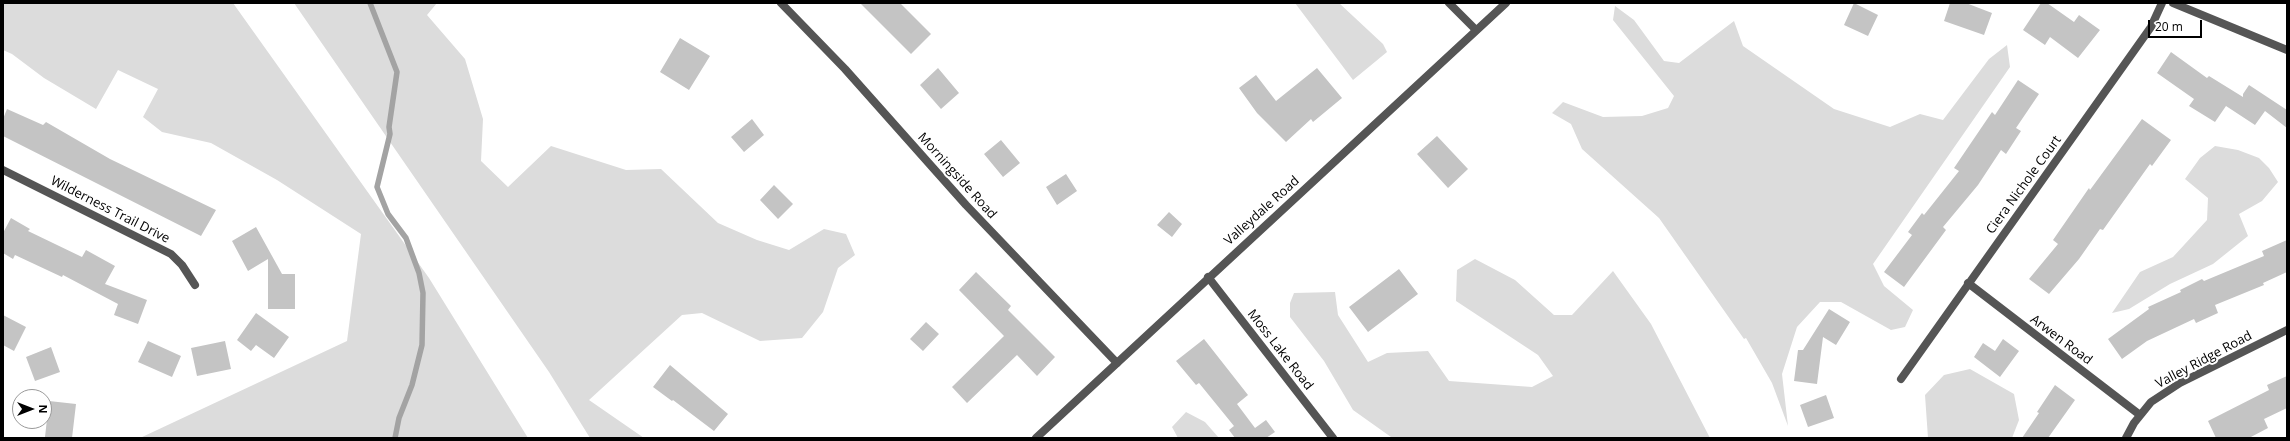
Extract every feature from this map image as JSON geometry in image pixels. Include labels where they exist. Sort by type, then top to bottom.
[{"type":"street","name":"Morningside Road","points":[[781,3],[844,69],[966,205],[1117,363]]},
{"type":"street","points":[[1449,3],[1476,30]]},
{"type":"street","name":"Valleydale Road","points":[[1036,438],[1208,277],[1506,3]]},
{"type":"street","name":"Ciera Nichole Court","points":[[1901,379],[2151,27],[2162,3]]},
{"type":"street","points":[[2173,3],[2287,50]]},
{"type":"street","name":"Wilderness Trail Drive","points":[[3,170],[171,254],[182,265],[195,285]]},
{"type":"street","name":"Moss Lake Road","points":[[1208,277],[1333,438]]},
{"type":"street","name":"Arwen Road","points":[[1968,283],[2140,416]]},
{"type":"street","name":"Valley Ridge Road","points":[[2126,438],[2140,416],[2152,402],[2180,384],[2287,330]]},
{"type":"shaded area","points":[[3,3],[233,3],[429,278],[528,438],[140,438],[347,341],[361,234],[277,180],[211,143],[162,132],[143,117],[158,89],[118,70],[96,109],[44,78],[12,54],[3,50]]},
{"type":"shaded area","points":[[294,3],[437,3],[427,15],[465,59],[483,119],[481,161],[508,187],[551,146],[626,170],[661,169],[718,223],[757,240],[789,250],[824,229],[846,234],[855,255],[838,268],[823,312],[802,338],[760,341],[702,313],[682,315],[589,400],[644,438],[590,438],[549,372]]},
{"type":"shaded area","points":[[1295,3],[1339,3],[1383,44],[1387,52],[1353,80]]},
{"type":"shaded area","points":[[1615,6],[1634,20],[1664,61],[1679,63],[1734,21],[1743,46],[1834,109],[1890,127],[1920,114],[1943,120],[1989,59],[2007,45],[2010,67],[1873,264],[1884,286],[1913,310],[1905,327],[1891,330],[1841,302],[1820,302],[1797,327],[1782,374],[1788,426],[1772,383],[1746,338],[1744,339],[1659,218],[1582,149],[1571,124],[1552,113],[1563,102],[1603,117],[1642,116],[1668,108],[1674,96],[1613,20]]},
{"type":"shaded area","points":[[2215,146],[2238,150],[2259,158],[2269,168],[2278,182],[2262,201],[2239,214],[2248,236],[2213,264],[2170,284],[2129,309],[2112,313],[2140,272],[2173,257],[2207,220],[2208,198],[2185,179],[2200,158]]},
{"type":"shaded area","points":[[1475,259],[1515,280],[1554,315],[1572,315],[1613,271],[1651,324],[1710,438],[1391,437],[1353,410],[1324,361],[1290,317],[1290,303],[1294,293],[1335,292],[1338,315],[1368,362],[1387,353],[1428,351],[1449,381],[1532,387],[1553,376],[1538,355],[1456,301],[1457,270]]},
{"type":"shaded area","points":[[1970,369],[2014,394],[2019,420],[2012,438],[1928,438],[1925,395],[1944,375]]},
{"type":"shaded area","points":[[1186,412],[1205,422],[1219,438],[1178,438],[1172,427]]},
{"type":"building","points":[[860,3],[900,3],[931,34],[911,54]]},
{"type":"building","points":[[1854,3],[1878,15],[1868,36],[1844,25]]},
{"type":"building","points":[[1950,3],[1966,3],[1992,13],[1984,35],[1944,21]]},
{"type":"building","points":[[2041,3],[2047,3],[2074,22],[2079,15],[2100,30],[2078,58],[2050,37],[2045,45],[2023,30]]},
{"type":"building","points":[[680,38],[710,56],[689,90],[660,72]]},
{"type":"building","points":[[2171,52],[2207,78],[2209,76],[2243,97],[2243,94],[2249,85],[2287,110],[2287,128],[2265,111],[2255,125],[2226,106],[2215,122],[2189,106],[2194,99],[2157,73]]},
{"type":"building","points":[[938,68],[959,93],[941,109],[920,85]]},
{"type":"building","points":[[1317,68],[1342,98],[1313,122],[1311,119],[1286,142],[1257,113],[1239,88],[1256,75],[1276,101]]},
{"type":"building","points":[[2018,80],[2039,94],[2016,128],[2021,131],[2006,154],[2001,150],[1978,185],[1943,227],[1946,230],[1904,287],[1884,272],[1912,235],[1908,232],[1922,213],[1924,215],[1959,171],[1954,168],[1992,112],[1995,115]]},
{"type":"building","points":[[7,109],[43,125],[46,122],[110,159],[216,210],[201,236],[3,136],[3,119]]},
{"type":"building","points":[[752,119],[764,135],[744,152],[731,137]]},
{"type":"building","points":[[2142,119],[2171,140],[2152,166],[2150,164],[2103,230],[2100,229],[2079,259],[2049,294],[2029,279],[2058,244],[2053,240],[2089,188],[2090,190]]},
{"type":"building","points":[[1437,136],[1468,169],[1448,188],[1417,154]]},
{"type":"building","points":[[1001,140],[1020,163],[1003,177],[984,154]]},
{"type":"building","points":[[1066,174],[1077,191],[1057,205],[1046,187]]},
{"type":"building","points":[[774,185],[793,204],[778,219],[760,200]]},
{"type":"building","points":[[1169,212],[1182,224],[1172,237],[1157,225]]},
{"type":"building","points":[[11,218],[30,229],[28,231],[82,257],[86,250],[115,266],[105,284],[147,300],[138,324],[114,315],[118,304],[63,275],[62,277],[15,255],[13,259],[3,253],[3,233]]},
{"type":"building","points":[[256,227],[282,274],[295,274],[295,309],[268,309],[268,259],[248,271],[232,241]]},
{"type":"building","points":[[2287,240],[2287,272],[2263,283],[2264,285],[2215,305],[2218,313],[2196,323],[2194,319],[2147,341],[2122,359],[2108,339],[2149,309],[2148,307],[2181,292],[2180,290],[2202,279],[2204,281],[2264,256],[2262,251]]},
{"type":"building","points":[[1399,269],[1418,294],[1368,332],[1349,307]]},
{"type":"building","points":[[976,272],[1011,306],[1008,310],[1055,357],[1037,376],[1017,355],[967,403],[952,387],[1004,336],[959,290]]},
{"type":"building","points":[[1829,309],[1850,322],[1836,345],[1823,337],[1817,384],[1794,381],[1798,350],[1803,350]]},
{"type":"building","points":[[256,313],[289,337],[274,358],[256,345],[251,351],[237,340]]},
{"type":"building","points":[[3,315],[26,327],[14,351],[3,345]]},
{"type":"building","points":[[926,322],[939,334],[923,351],[910,339]]},
{"type":"building","points":[[1204,339],[1248,395],[1237,404],[1255,428],[1266,420],[1275,432],[1266,438],[1235,438],[1229,430],[1234,426],[1199,383],[1196,385],[1176,361]]},
{"type":"building","points":[[2003,339],[2019,351],[2000,377],[1974,357],[1983,343],[1995,351]]},
{"type":"building","points":[[148,341],[181,356],[172,377],[138,362]]},
{"type":"building","points":[[225,341],[231,369],[197,376],[191,348]]},
{"type":"building","points":[[51,347],[60,372],[35,381],[26,357]]},
{"type":"building","points":[[670,365],[728,414],[714,431],[653,387]]},
{"type":"building","points":[[2287,376],[2287,408],[2264,419],[2268,428],[2249,438],[2216,438],[2208,421],[2269,390],[2267,385]]},
{"type":"building","points":[[2055,385],[2075,400],[2048,438],[2022,438],[2039,413],[2037,412]]},
{"type":"building","points":[[1826,395],[1834,418],[1808,427],[1800,405]]},
{"type":"building","points":[[52,401],[76,404],[72,438],[45,437],[46,429],[52,429]]},
{"type":"waterway","points":[[370,3],[397,72],[389,127],[390,134],[377,187],[388,214],[406,238],[419,273],[423,293],[422,345],[412,385],[399,418],[395,438]]}]
